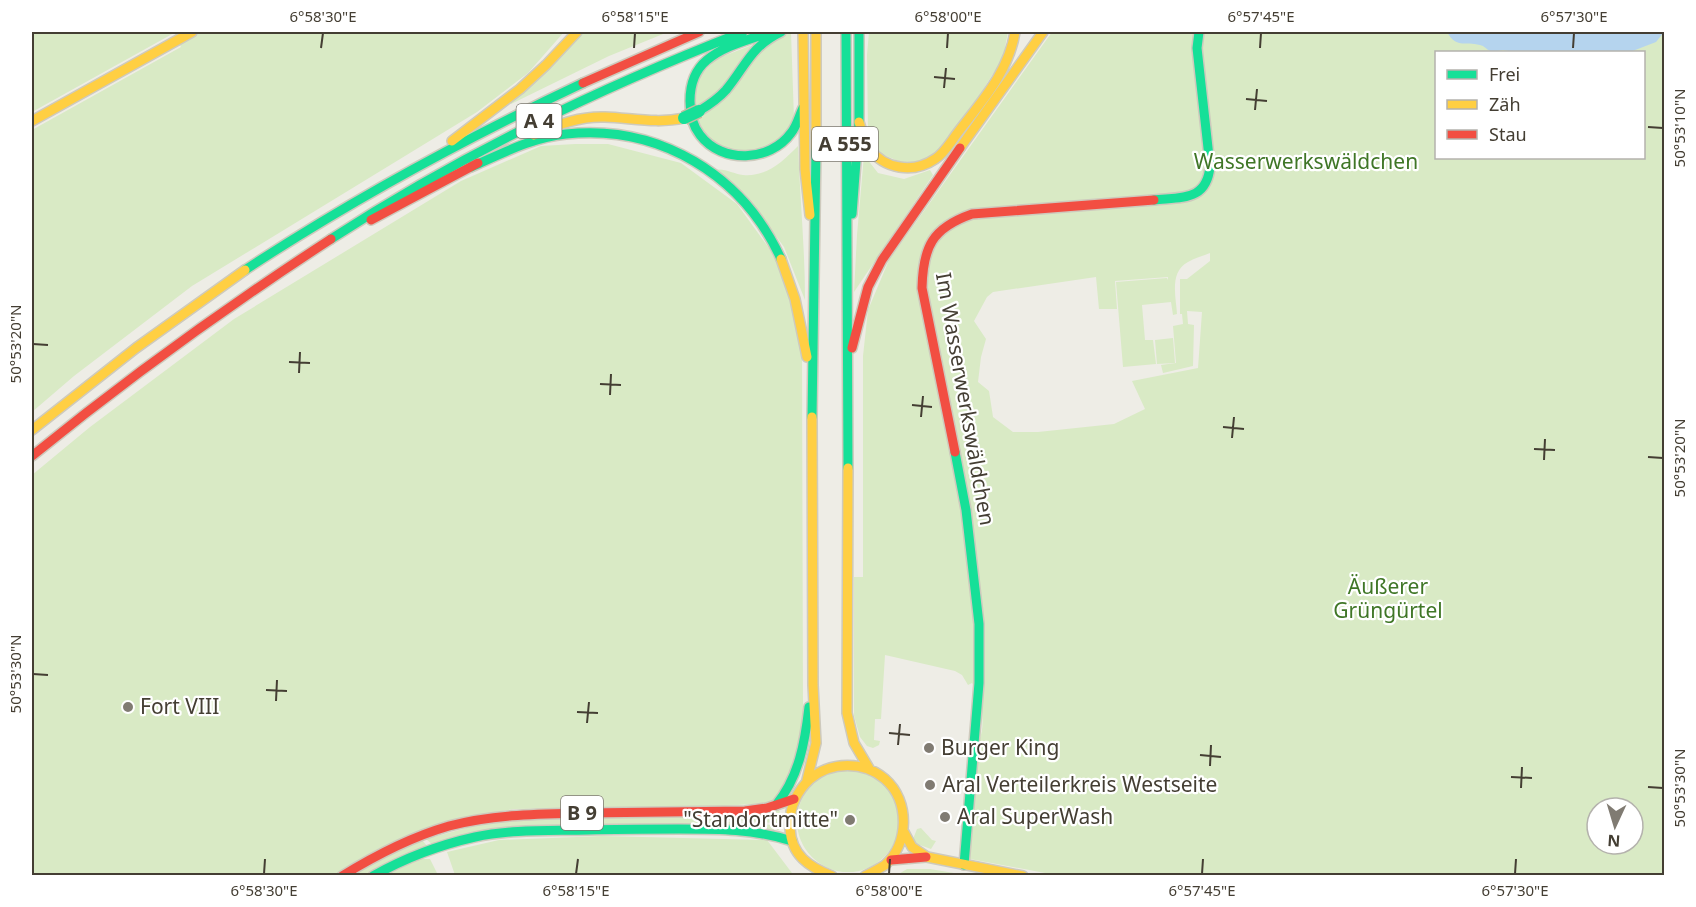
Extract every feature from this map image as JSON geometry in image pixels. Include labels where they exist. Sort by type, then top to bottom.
[{"type":"main road","points":[[32,121],[192,32]]},
{"type":"main road","points":[[426,162],[520,89],[577,32]]},
{"type":"main road","name":"A 4","points":[[32,430],[117,362],[236,277],[313,227],[467,139],[621,64],[699,32]]},
{"type":"main road","name":"A 4","points":[[32,456],[98,402],[245,295],[423,182],[506,137],[630,78],[743,32]]},
{"type":"main road","points":[[770,32],[728,48],[713,56],[698,70],[689,96],[693,123],[706,141],[722,152],[740,157],[758,156],[774,150],[788,138],[803,108]]},
{"type":"main road","points":[[345,230],[392,210],[471,166],[567,121],[605,117],[662,122],[684,118],[711,104],[725,92],[746,58],[756,48],[781,32]]},
{"type":"main road","points":[[803,32],[806,188],[814,237]]},
{"type":"main road","name":"A 555","points":[[813,685],[812,388],[816,32]]},
{"type":"main road","name":"A 555","points":[[846,32],[849,724],[855,748],[870,770]]},
{"type":"main road","points":[[847,257],[859,122],[859,32]]},
{"type":"main road","points":[[859,122],[870,149],[888,164],[910,168],[933,161],[946,148],[1004,69],[1015,32]]},
{"type":"main road","points":[[848,376],[858,320],[868,287],[882,260],[1043,32]]},
{"type":"main road","name":"Im Wasserwerkswäldchen","points":[[964,865],[979,683],[979,624],[966,510],[922,288],[923,259],[932,237],[940,229],[948,222],[972,214],[1187,197],[1202,190],[1209,179],[1210,166],[1197,48],[1199,32]]},
{"type":"main road","points":[[471,166],[547,137],[588,133],[625,135],[650,141],[678,152],[714,173],[736,193],[774,242],[798,304],[812,388]]},
{"type":"main road","points":[[807,780],[816,743],[813,685]]},
{"type":"main road","points":[[776,805],[794,776],[804,739],[813,685]]},
{"type":"main road","points":[[816,876],[799,854],[792,840],[789,818],[794,799],[807,780],[826,768],[854,765],[870,770],[885,779],[898,796],[903,810],[904,832],[899,847],[891,860],[864,876]]},
{"type":"main road","name":"B 9","points":[[342,876],[399,844],[468,822],[511,816],[745,811],[794,799]]},
{"type":"main road","name":"B 9","points":[[373,876],[402,860],[434,848],[475,837],[512,832],[704,829],[771,834],[792,840]]},
{"type":"main road","points":[[904,832],[912,848],[927,857],[1023,876]]},
{"type":"main road","points":[[891,860],[927,857]]},
{"type":"main road","points":[[808,865],[832,876]]},
{"type":"green space","points":[[32,32],[564,32],[528,73],[477,112],[192,286],[74,376],[32,412],[32,130],[181,47],[174,33],[32,112]]},
{"type":"green space","points":[[583,32],[668,32],[609,56],[511,104],[511,102]]},
{"type":"green space","points":[[791,32],[794,119],[781,140],[752,153],[736,152],[708,138],[696,117],[752,58],[777,39]]},
{"type":"green space","points":[[869,32],[1008,32],[1003,58],[981,93],[934,155],[915,163],[901,162],[881,154],[868,133]]},
{"type":"green space","name":"Äußerer Grüngürtel","points":[[1052,32],[1664,32],[1664,875],[1061,876],[970,859],[982,723],[982,696],[972,683],[968,685],[962,675],[955,671],[885,655],[881,719],[875,719],[874,740],[880,741],[879,745],[873,748],[867,746],[860,737],[854,716],[854,577],[863,577],[863,356],[868,310],[889,260]],"holes":[[[1210,253],[1210,261],[1187,279],[1180,279],[1180,314],[1182,314],[1183,324],[1173,326],[1176,363],[1161,365],[1163,373],[1193,366],[1194,325],[1188,324],[1187,311],[1202,312],[1198,368],[1132,381],[1145,409],[1114,424],[1038,432],[1013,432],[993,417],[989,391],[978,382],[986,339],[974,321],[987,297],[993,292],[1096,277],[1099,309],[1117,309],[1115,281],[1168,277],[1168,280],[1167,278],[1116,282],[1123,367],[1156,364],[1153,340],[1145,340],[1142,305],[1171,302],[1173,315],[1177,314],[1175,285],[1178,272],[1188,262]]]},
{"type":"green space","points":[[752,45],[722,87],[697,107],[693,102],[698,78],[716,59]]},
{"type":"green space","points":[[608,144],[681,163],[737,204],[769,248],[790,295],[802,348],[803,728],[791,779],[778,798],[767,803],[723,806],[514,809],[465,817],[407,836],[376,850],[334,875],[32,875],[32,475],[90,427],[234,319],[461,181],[541,146]]},
{"type":"green space","points":[[798,146],[805,300],[784,247],[744,193],[715,170],[743,175],[759,174],[780,163]]},
{"type":"green space","points":[[864,155],[878,173],[904,179],[930,170],[933,175],[854,292],[857,235]]},
{"type":"green space","points":[[1173,338],[1175,363],[1157,364],[1155,340]]},
{"type":"green space","points":[[848,770],[868,774],[884,785],[895,801],[899,821],[895,841],[884,857],[868,868],[848,872],[828,868],[812,857],[801,841],[797,821],[801,801],[812,785],[828,774]]},
{"type":"green space","points":[[779,810],[781,814],[779,830],[774,823],[720,819],[715,815],[761,814]]},
{"type":"green space","points":[[711,815],[716,821],[773,825],[774,830],[741,826],[573,826],[433,845],[426,839],[481,824],[525,819]]},
{"type":"green space","points":[[921,828],[932,840],[936,841],[931,849],[917,844],[913,839],[917,829]]},
{"type":"green space","points":[[602,836],[767,840],[795,875],[455,875],[447,852],[499,840]]},
{"type":"green space","points":[[422,840],[428,847],[402,856],[364,875],[351,876],[379,859]]},
{"type":"green space","points":[[420,859],[430,859],[438,875],[386,875]]},
{"type":"green space","points":[[907,869],[930,869],[966,875],[897,875]]},
{"type":"water","points":[[1447,32],[1664,32],[1656,42],[1633,51],[1490,51],[1477,44],[1459,43]]},
{"type":"traffic: fast","points":[[331,239],[430,179],[532,125],[636,76],[743,32]]},
{"type":"traffic: fast","points":[[770,32],[721,50],[699,68],[690,95],[691,114],[695,127],[709,144],[721,151],[733,155],[759,154],[782,143],[793,130],[803,108]]},
{"type":"traffic: fast","points":[[699,111],[726,90],[762,44],[781,32]]},
{"type":"traffic: fast","points":[[846,32],[848,468]]},
{"type":"traffic: fast","points":[[852,214],[859,122],[859,32]]},
{"type":"traffic: fast","points":[[1154,200],[1191,195],[1204,186],[1208,177],[1210,166],[1197,48],[1199,32]]},
{"type":"traffic: fast","points":[[245,270],[411,170],[583,83]]},
{"type":"traffic: fast","points":[[684,118],[699,111]]},
{"type":"traffic: fast","points":[[471,167],[517,147],[566,134],[600,133],[633,138],[665,147],[694,161],[721,180],[765,229],[781,259]]},
{"type":"traffic: fast","points":[[812,417],[816,149]]},
{"type":"traffic: fast","points":[[955,452],[966,510],[979,624],[979,683],[964,865]]},
{"type":"traffic: fast","points":[[776,805],[790,783],[800,759],[809,707]]},
{"type":"traffic: fast","points":[[373,876],[435,848],[475,837],[503,833],[611,829],[708,829],[736,830],[792,841]]},
{"type":"traffic: slow","points":[[32,121],[192,32]]},
{"type":"traffic: slow","points":[[452,141],[520,89],[577,32]]},
{"type":"traffic: slow","points":[[803,32],[805,169],[810,215]]},
{"type":"traffic: slow","points":[[816,32],[816,149]]},
{"type":"traffic: slow","points":[[859,122],[869,148],[875,155],[891,165],[918,167],[935,159],[942,154],[1001,73],[1015,32]]},
{"type":"traffic: slow","points":[[960,148],[1043,32]]},
{"type":"traffic: slow","points":[[534,135],[578,119],[605,117],[654,121],[684,118]]},
{"type":"traffic: slow","points":[[781,259],[795,299],[807,357]]},
{"type":"traffic: slow","points":[[32,430],[136,348],[245,270]]},
{"type":"traffic: slow","points":[[807,780],[816,743],[813,685],[812,417]]},
{"type":"traffic: slow","points":[[848,468],[847,713],[854,743],[870,770]]},
{"type":"traffic: slow","points":[[832,876],[803,859],[794,846],[790,828],[792,808],[805,784],[818,773],[837,766],[858,766],[877,773],[893,788],[902,810],[903,822],[899,846],[885,865],[865,876]]},
{"type":"traffic: slow","points":[[904,832],[912,847],[927,857],[1023,876]]},
{"type":"traffic: jam","points":[[583,83],[699,32]]},
{"type":"traffic: jam","points":[[852,348],[868,287],[882,260],[960,148]]},
{"type":"traffic: jam","points":[[371,220],[478,163]]},
{"type":"traffic: jam","points":[[955,452],[922,288],[925,261],[932,241],[947,226],[972,214],[1154,200]]},
{"type":"traffic: jam","points":[[32,456],[179,343],[331,239]]},
{"type":"traffic: jam","points":[[342,876],[407,841],[449,826],[483,819],[517,815],[745,811],[767,808],[794,799]]},
{"type":"traffic: jam","points":[[891,860],[926,857]]},
{"type":"place","name":"Fort VIII","points":[[128,707]]},
{"type":"place","name":"Burger King","points":[[929,748]]},
{"type":"place","name":"Aral Verteilerkreis Westseite","points":[[930,785]]},
{"type":"place","name":"Aral SuperWash","points":[[945,817]]},
{"type":"place","name":"\"Standortmitte\"","points":[[850,820]]},
{"type":"park label","name":"Wasserwerkswäldchen","points":[[1306,162]]}]
